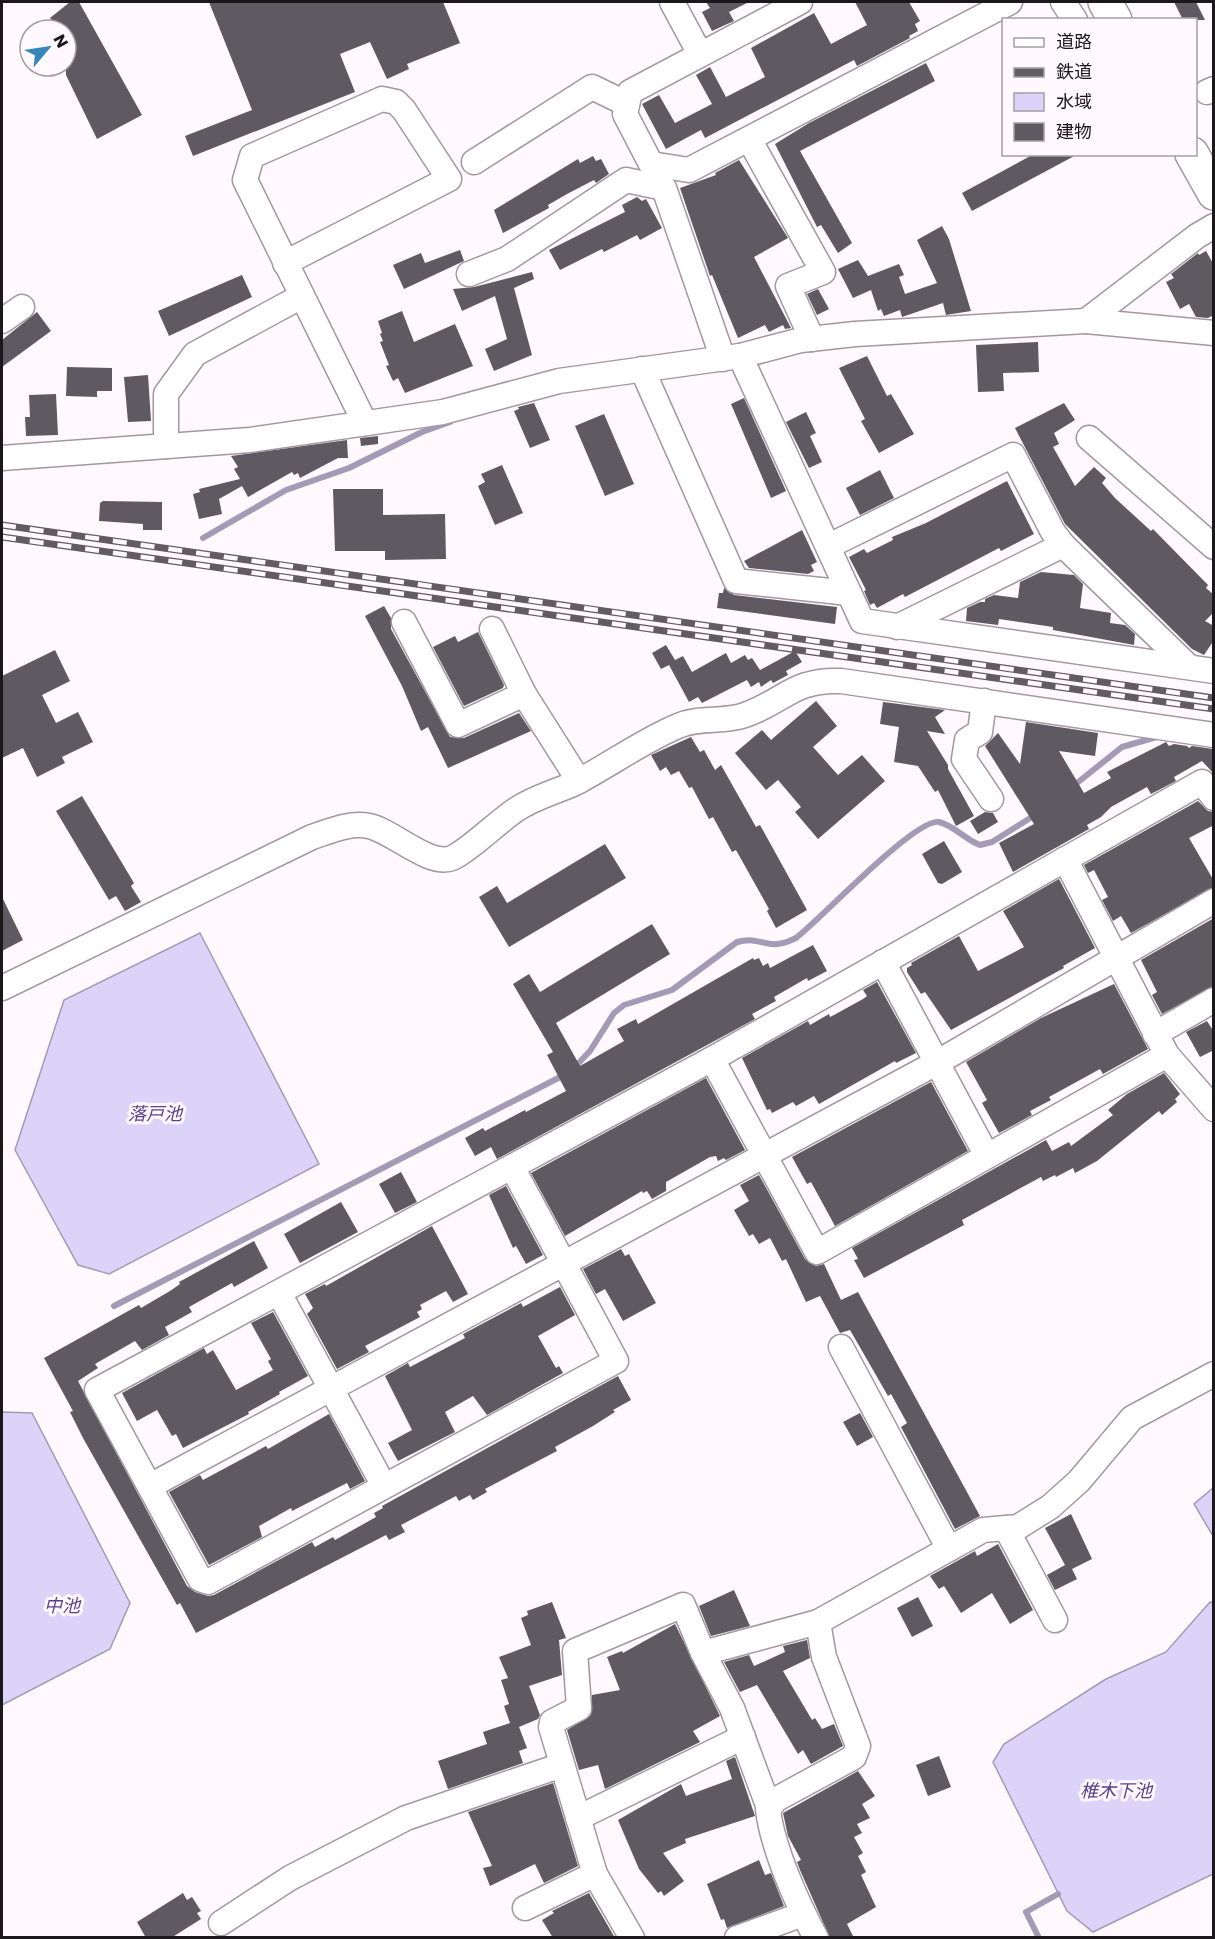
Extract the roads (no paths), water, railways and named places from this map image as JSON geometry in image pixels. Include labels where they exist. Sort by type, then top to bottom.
[{"type":"highway","points":[[1105,2],[1114,18]]},
{"type":"highway","points":[[1193,156],[1214,193]]},
{"type":"street","points":[[672,2],[700,54]]},
{"type":"street","points":[[800,2],[630,92],[625,114],[664,188],[737,360],[829,546],[862,621],[1214,671]]},
{"type":"street","points":[[469,274],[507,258],[626,180],[689,170],[1010,2]]},
{"type":"street","points":[[1063,2],[1074,18]]},
{"type":"street","points":[[474,162],[592,87],[627,104]]},
{"type":"street","points":[[285,263],[449,179],[404,110],[396,102],[382,99],[252,156],[244,180],[285,263],[365,423]]},
{"type":"street","points":[[749,139],[823,272],[788,286],[812,339]]},
{"type":"street","points":[[1086,321],[1197,236],[1214,226]]},
{"type":"street","points":[[166,446],[166,394],[195,354],[302,296]]},
{"type":"street","points":[[2,321],[22,307]]},
{"type":"street","points":[[2,458],[250,440],[443,412],[559,381],[645,374],[737,360],[812,339],[855,334],[1086,321],[1212,337]]},
{"type":"street","points":[[645,374],[736,581],[849,593]]},
{"type":"street","points":[[1089,438],[1214,547]]},
{"type":"street","points":[[829,546],[1013,455],[1053,532],[1063,545],[1188,666]]},
{"type":"street","points":[[897,627],[1063,545]]},
{"type":"street","points":[[404,622],[458,725],[524,694]]},
{"type":"street","points":[[492,629],[524,694],[579,781]]},
{"type":"street","points":[[2,988],[302,842],[340,827],[368,825],[388,833],[434,859],[452,858],[517,809],[579,781],[678,726],[698,720],[744,716],[800,686],[819,680],[841,681],[1214,735]]},
{"type":"street","points":[[984,702],[980,732],[967,740],[964,759],[991,798]]},
{"type":"street","points":[[512,1167],[616,1361],[208,1582],[200,1579],[97,1390],[712,1059],[1202,782],[1214,798]]},
{"type":"street","points":[[1065,859],[1161,1044],[1214,1109]]},
{"type":"street","points":[[150,1486],[938,1062],[1214,901]]},
{"type":"street","points":[[883,962],[987,1156]]},
{"type":"street","points":[[712,1059],[766,1154],[817,1252],[987,1156],[1161,1044],[1214,1000]]},
{"type":"street","points":[[279,1293],[384,1486]]},
{"type":"street","points":[[841,1347],[949,1549]]},
{"type":"street","points":[[703,1653],[818,1622],[983,1530],[1018,1527],[1050,1507],[1079,1481],[1132,1419],[1214,1374]]},
{"type":"street","points":[[1006,1528],[1055,1620]]},
{"type":"street","points":[[632,1938],[595,1874],[551,1727],[552,1722],[579,1708],[575,1651],[683,1605],[703,1653],[732,1708],[769,1808],[770,1827],[803,1914],[816,1938]]},
{"type":"street","points":[[769,1808],[776,1800],[854,1756],[858,1746],[824,1657],[818,1622]]},
{"type":"street","points":[[578,1818],[743,1737]]},
{"type":"street","points":[[221,1923],[290,1878],[406,1818],[562,1766]]},
{"type":"street","points":[[525,1908],[595,1874]]},
{"type":"street","points":[[737,1938],[803,1914]]},
{"type":"water","name":"落戸池","points":[[200,933],[319,1164],[109,1274],[78,1265],[15,1150],[64,1000]]},
{"type":"water","name":"中池","points":[[2,1412],[32,1413],[130,1603],[110,1649],[2,1705]]},
{"type":"water","points":[[1213,1488],[1213,1536],[1194,1504]]},
{"type":"water","name":"椎木下池","points":[[1210,1602],[1214,1604],[1213,1874],[1093,1932],[1067,1911],[993,1762],[1004,1744],[1106,1679],[1166,1652]]},
{"type":"waterway","points":[[203,538],[286,490],[349,468],[422,432],[450,422]]},
{"type":"waterway","points":[[1072,787],[1122,747],[1160,736]]},
{"type":"waterway","points":[[574,1068],[590,1051],[614,1013],[624,1005],[672,990],[737,942],[746,940],[778,944],[796,938],[890,852],[927,825],[939,822],[980,845],[992,842],[1035,815]]},
{"type":"waterway","points":[[114,1306],[566,1074]]},
{"type":"waterway","points":[[1039,1938],[1026,1912],[1058,1894]]},
{"type":"railway","points":[[2,525],[1214,698]]},
{"type":"railway","points":[[2,537],[1214,709]]}]
